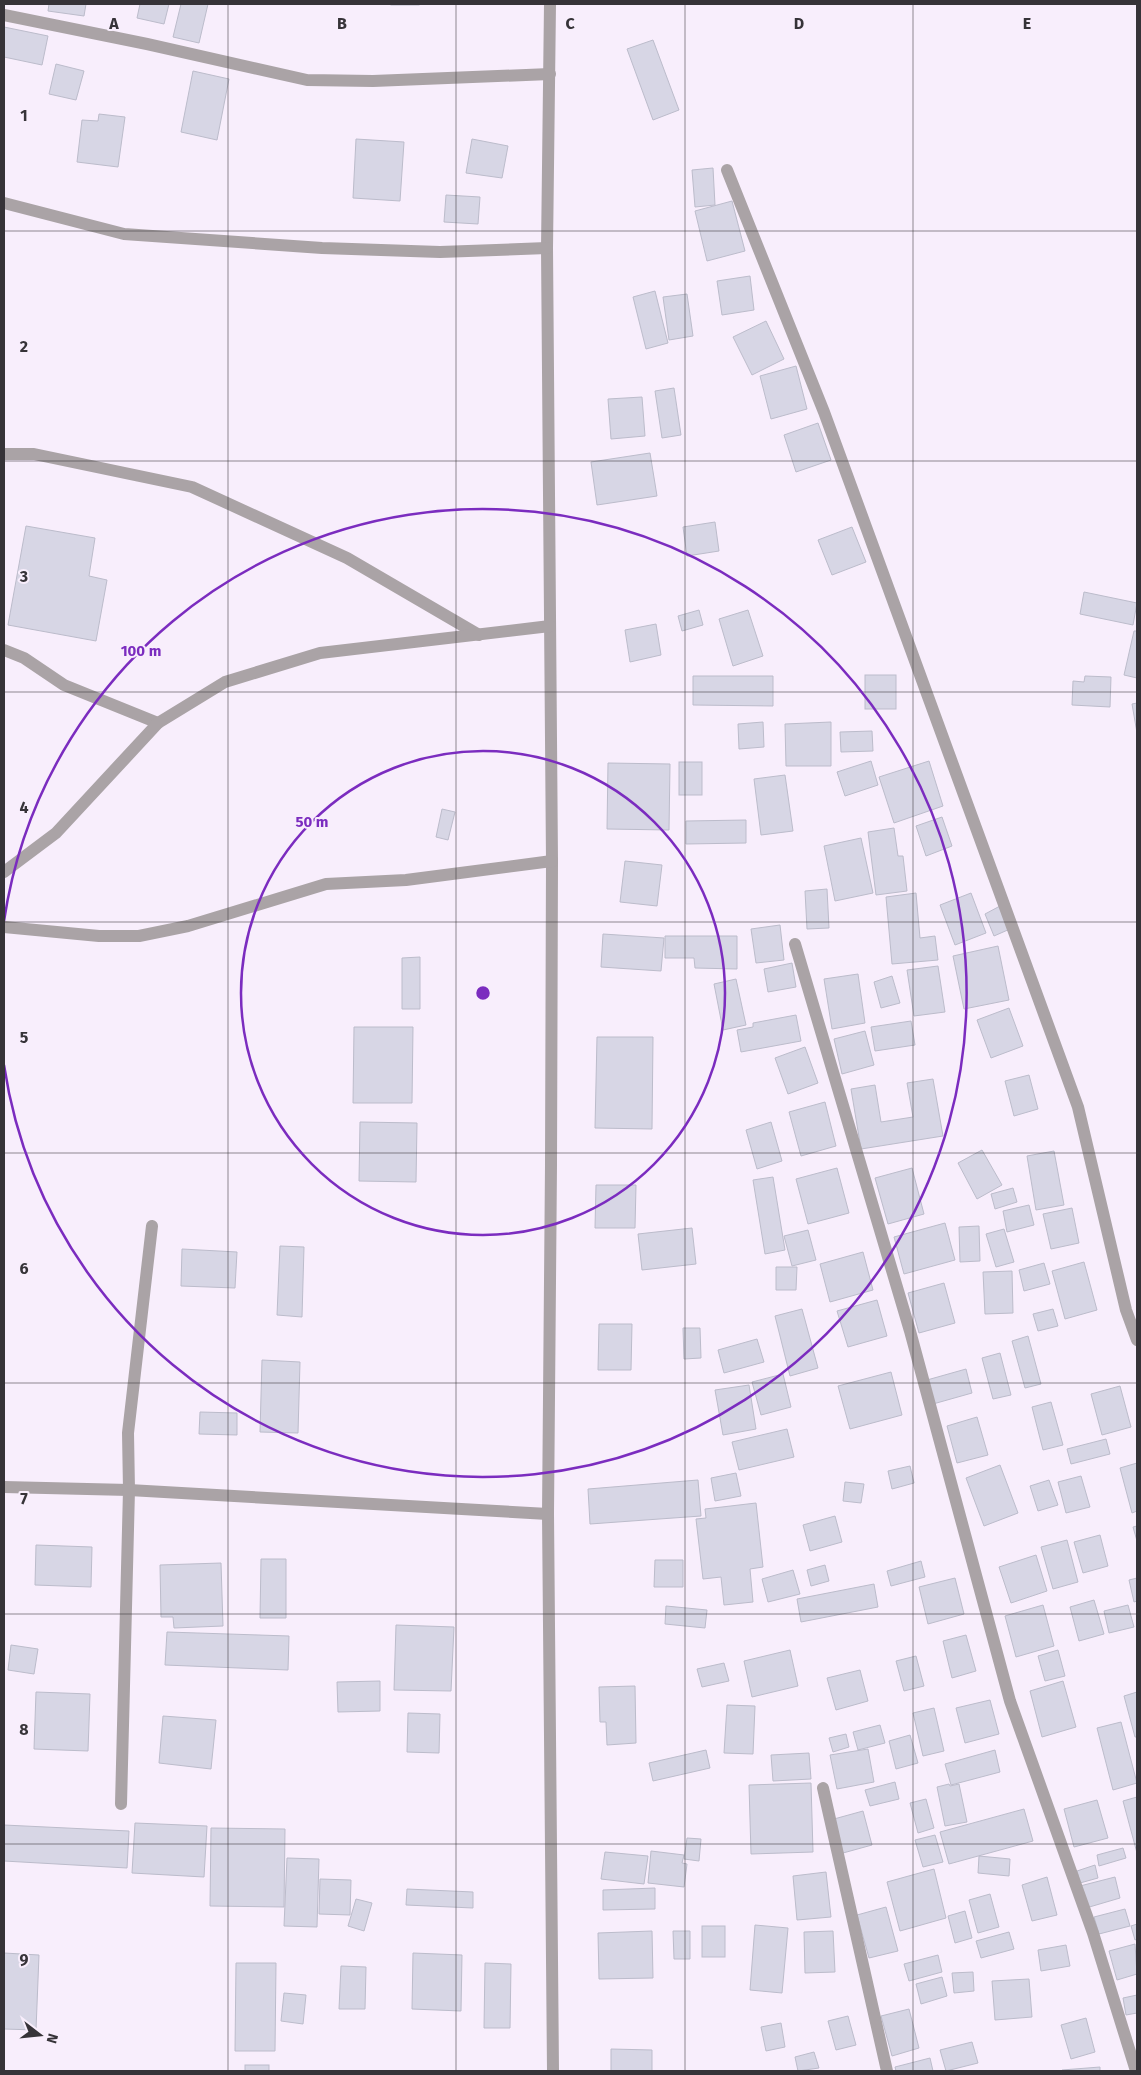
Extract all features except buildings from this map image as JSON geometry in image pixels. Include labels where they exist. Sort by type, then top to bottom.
[{"type":"street","points":[[550,4],[547,248],[552,861],[548,1514],[554,2071]]},
{"type":"street","points":[[4,15],[147,44],[307,80],[374,81],[550,74]]},
{"type":"street","points":[[727,170],[828,421],[1078,1107],[1126,1310],[1137,1340]]},
{"type":"street","points":[[4,202],[124,234],[322,248],[430,252],[547,248]]},
{"type":"street","points":[[4,454],[34,454],[192,487],[347,558],[479,635]]},
{"type":"street","points":[[4,872],[56,833],[158,723],[224,682],[320,653],[550,626]]},
{"type":"street","points":[[4,650],[24,658],[64,685],[158,723]]},
{"type":"street","points":[[4,928],[99,936],[139,936],[188,926],[326,884],[406,880],[552,861]]},
{"type":"street","points":[[796,944],[910,1331],[1010,1702],[1093,1933],[1136,2071]]},
{"type":"street","points":[[121,1804],[130,1490],[128,1433],[152,1226]]},
{"type":"street","points":[[4,1487],[130,1490],[548,1514]]},
{"type":"street","points":[[823,1788],[887,2071]]}]
